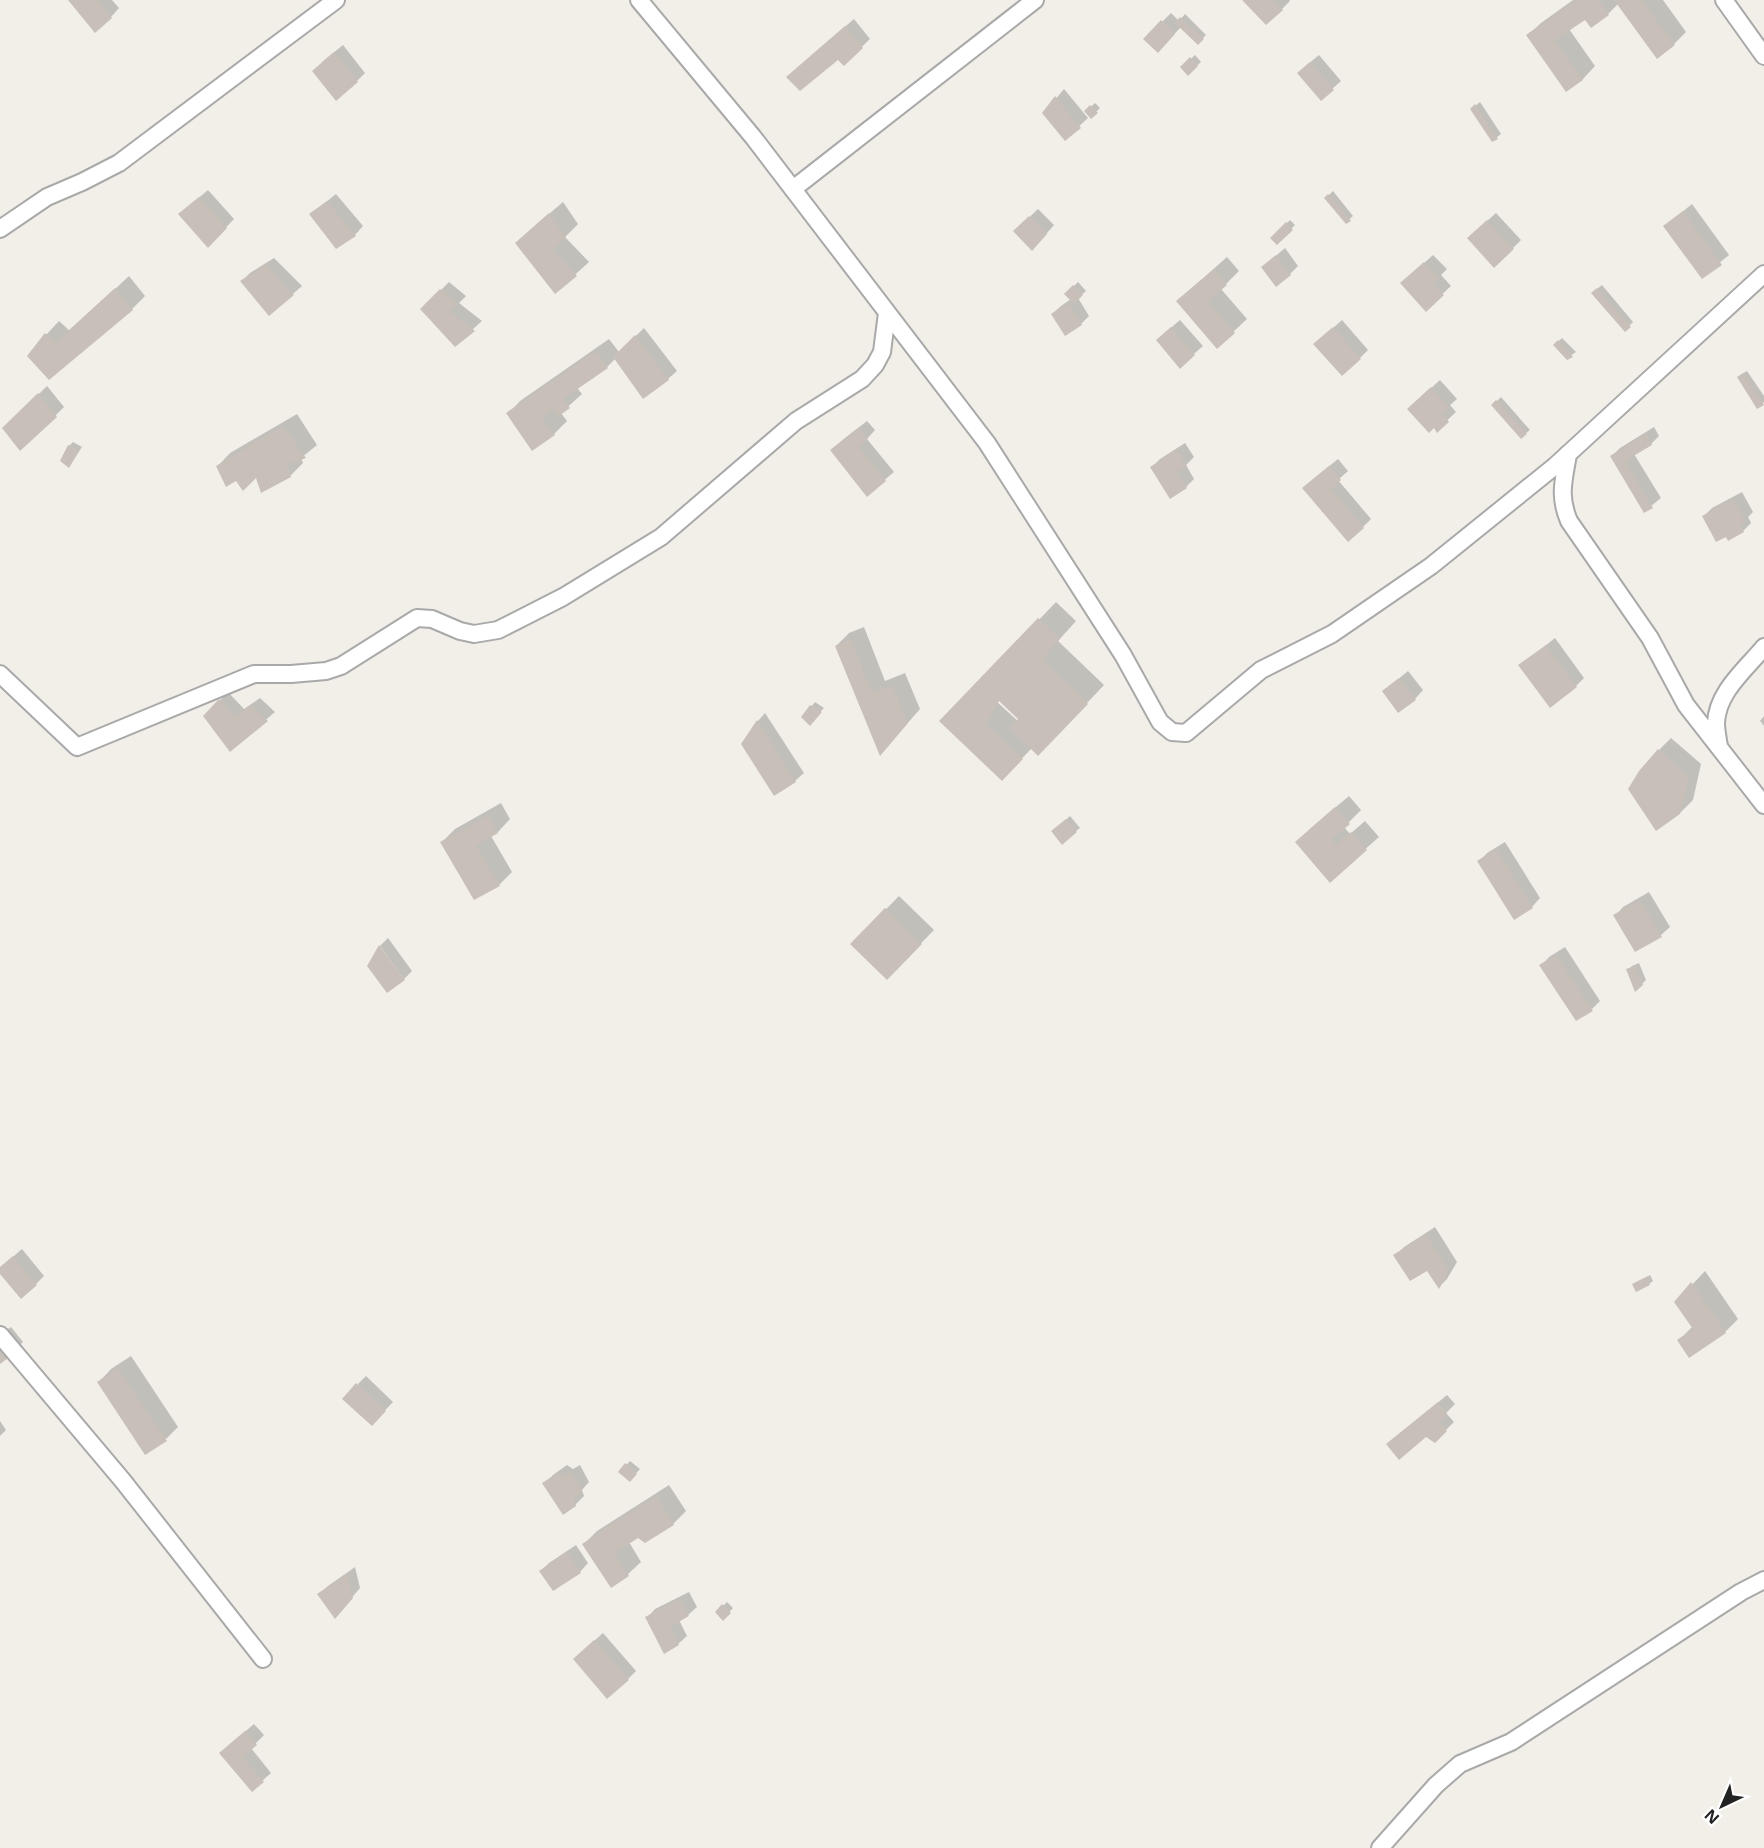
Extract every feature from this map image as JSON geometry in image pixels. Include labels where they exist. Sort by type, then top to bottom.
[{"type":"street","points":[[0,229],[47,197],[120,163],[336,0]]},
{"type":"street","points":[[639,0],[753,137],[987,443],[1123,655],[1160,722],[1172,732],[1186,733],[1261,670],[1332,634],[1431,566],[1555,466],[1764,274]]},
{"type":"street","points":[[793,189],[1035,0]]},
{"type":"street","points":[[1724,0],[1764,56]]},
{"type":"street","points":[[0,674],[77,747],[254,674],[326,671],[341,666],[417,618],[432,619],[460,631],[474,634],[498,630],[563,597],[661,537],[796,421],[862,379],[875,365],[882,352],[887,313]]},
{"type":"street","points":[[1568,454],[1561,493],[1563,508],[1569,521],[1599,561],[1650,638],[1686,705],[1764,805]]},
{"type":"street","points":[[1719,747],[1716,723],[1720,704],[1725,693],[1764,647]]},
{"type":"street","points":[[0,1335],[123,1481],[263,1659]]},
{"type":"street","points":[[1380,1848],[1436,1785],[1460,1764],[1511,1743],[1741,1592],[1764,1580]]},
{"type":"building","points":[[68,0],[97,0],[112,18],[95,33]]},
{"type":"building","points":[[1242,0],[1274,0],[1283,10],[1266,25]]},
{"type":"building","points":[[1576,0],[1599,0],[1609,15],[1591,28],[1585,20],[1555,40],[1583,80],[1566,92],[1526,35]]},
{"type":"building","points":[[1614,0],[1641,0],[1675,45],[1657,59]]},
{"type":"building","points":[[1180,17],[1204,39],[1198,45],[1175,23]]},
{"type":"building","points":[[1161,20],[1175,34],[1158,53],[1143,39]]},
{"type":"building","points":[[845,26],[863,48],[844,66],[838,60],[800,91],[786,77]]},
{"type":"building","points":[[334,52],[358,82],[336,101],[312,71]]},
{"type":"building","points":[[1190,57],[1198,66],[1188,76],[1180,67]]},
{"type":"building","points":[[1310,62],[1334,90],[1321,101],[1297,73]]},
{"type":"building","points":[[1055,96],[1081,128],[1065,141],[1042,113]]},
{"type":"building","points":[[1475,104],[1498,139],[1492,142],[1470,109]]},
{"type":"building","points":[[1090,105],[1098,113],[1091,119],[1084,111]]},
{"type":"building","points":[[1328,194],[1351,221],[1346,224],[1324,198]]},
{"type":"building","points":[[199,197],[227,228],[208,248],[178,214]]},
{"type":"building","points":[[327,201],[356,236],[336,249],[309,214]]},
{"type":"building","points":[[1683,211],[1722,265],[1702,279],[1663,226]]},
{"type":"building","points":[[549,213],[566,238],[553,250],[577,276],[555,294],[515,243]]},
{"type":"building","points":[[1029,216],[1047,234],[1032,251],[1013,231]]},
{"type":"building","points":[[1487,220],[1514,249],[1494,268],[1467,238]]},
{"type":"building","points":[[1286,222],[1293,230],[1277,245],[1270,238]]},
{"type":"building","points":[[1276,255],[1291,275],[1276,287],[1261,267]]},
{"type":"building","points":[[1424,262],[1439,278],[1433,284],[1444,295],[1426,312],[1400,283]]},
{"type":"building","points":[[265,265],[294,295],[269,316],[240,281]]},
{"type":"building","points":[[1214,269],[1227,285],[1208,301],[1235,333],[1217,349],[1176,301]]},
{"type":"building","points":[[1073,285],[1083,295],[1074,304],[1064,294]]},
{"type":"building","points":[[115,288],[133,310],[49,380],[27,356],[45,333],[56,342]]},
{"type":"building","points":[[1597,288],[1631,327],[1625,332],[1591,293]]},
{"type":"building","points":[[440,289],[459,305],[450,311],[475,331],[455,347],[420,309]]},
{"type":"building","points":[[1068,303],[1082,325],[1065,336],[1051,314]]},
{"type":"building","points":[[1171,327],[1195,355],[1180,369],[1156,340]]},
{"type":"building","points":[[1333,327],[1361,359],[1342,376],[1313,344]]},
{"type":"building","points":[[635,335],[669,380],[643,399],[613,357]]},
{"type":"building","points":[[1558,340],[1573,357],[1567,360],[1553,345]]},
{"type":"building","points":[[596,351],[608,368],[563,399],[570,408],[559,416],[554,409],[542,417],[555,435],[532,451],[506,413]]},
{"type":"building","points":[[1743,373],[1764,405],[1757,409],[1737,377]]},
{"type":"building","points":[[1431,387],[1450,408],[1443,414],[1449,422],[1437,433],[1434,428],[1429,433],[1407,409]]},
{"type":"building","points":[[38,393],[57,417],[20,451],[2,428]]},
{"type":"building","points":[[1496,400],[1527,434],[1521,439],[1491,405]]},
{"type":"building","points":[[283,426],[306,458],[287,465],[291,477],[261,493],[256,478],[243,491],[236,481],[226,487],[216,466]]},
{"type":"building","points":[[858,428],[868,439],[859,447],[886,481],[867,497],[830,450]]},
{"type":"building","points":[[1646,434],[1652,445],[1625,461],[1653,508],[1644,513],[1610,456]]},
{"type":"building","points":[[68,445],[79,451],[69,468],[60,461]]},
{"type":"building","points":[[1177,450],[1187,466],[1177,472],[1187,488],[1170,499],[1150,467]]},
{"type":"building","points":[[1329,466],[1341,480],[1331,489],[1364,528],[1348,542],[1302,488]]},
{"type":"building","points":[[1733,499],[1746,522],[1740,525],[1744,532],[1728,541],[1726,537],[1716,542],[1702,516]]},
{"type":"building","points":[[1038,618],[1060,639],[1042,659],[1088,704],[1038,756],[1010,728],[1018,719],[999,701],[986,724],[1023,759],[1002,781],[939,721]]},
{"type":"building","points":[[851,639],[872,693],[892,685],[908,723],[880,756],[835,646]]},
{"type":"building","points":[[1546,645],[1577,687],[1550,708],[1518,665]]},
{"type":"building","points":[[1399,678],[1416,700],[1398,713],[1382,691]]},
{"type":"building","points":[[219,699],[235,716],[251,705],[268,721],[230,752],[203,716]]},
{"type":"building","points":[[810,705],[822,712],[810,726],[801,717]]},
{"type":"building","points":[[757,720],[796,782],[774,796],[741,744]]},
{"type":"building","points":[[1658,749],[1689,778],[1680,814],[1656,831],[1628,789],[1639,771]]},
{"type":"building","points":[[1335,807],[1350,824],[1332,839],[1336,845],[1351,832],[1367,850],[1330,883],[1295,842]]},
{"type":"building","points":[[488,815],[498,833],[476,846],[500,886],[474,900],[440,842]]},
{"type":"building","points":[[1066,819],[1077,832],[1062,845],[1051,831]]},
{"type":"building","points":[[1496,849],[1533,908],[1514,920],[1477,861]]},
{"type":"building","points":[[1640,900],[1662,937],[1635,952],[1613,915]]},
{"type":"building","points":[[885,908],[922,944],[887,980],[850,944]]},
{"type":"building","points":[[379,945],[405,980],[387,993],[367,966]]},
{"type":"building","points":[[1556,955],[1593,1011],[1576,1021],[1539,965]]},
{"type":"building","points":[[1635,966],[1643,985],[1635,992],[1626,969]]},
{"type":"building","points":[[1426,1234],[1449,1271],[1439,1289],[1427,1271],[1410,1281],[1393,1255]]},
{"type":"building","points":[[13,1256],[37,1285],[21,1299],[0,1274],[0,1267]]},
{"type":"building","points":[[1646,1277],[1650,1285],[1636,1292],[1632,1284]]},
{"type":"building","points":[[1691,1282],[1726,1333],[1689,1358],[1677,1340],[1693,1329],[1674,1302]]},
{"type":"building","points":[[0,1342],[11,1356],[0,1364]]},
{"type":"building","points":[[118,1368],[167,1441],[145,1455],[97,1382]]},
{"type":"building","points":[[356,1383],[386,1411],[372,1426],[342,1399]]},
{"type":"building","points":[[1438,1402],[1447,1414],[1439,1422],[1447,1431],[1435,1443],[1426,1437],[1399,1460],[1386,1444]]},
{"type":"building","points":[[625,1463],[637,1474],[630,1482],[618,1472]]},
{"type":"building","points":[[571,1472],[582,1491],[574,1499],[576,1506],[563,1515],[542,1483],[558,1473],[563,1476]]},
{"type":"building","points":[[656,1496],[674,1525],[645,1543],[638,1538],[615,1553],[629,1576],[611,1588],[582,1544]]},
{"type":"building","points":[[567,1552],[581,1573],[553,1591],[539,1571]]},
{"type":"building","points":[[347,1574],[353,1598],[335,1619],[317,1594]]},
{"type":"building","points":[[680,1599],[689,1616],[670,1627],[679,1645],[664,1654],[645,1617]]},
{"type":"building","points":[[722,1604],[731,1613],[723,1621],[715,1612]]},
{"type":"building","points":[[594,1640],[629,1680],[607,1699],[573,1659]]},
{"type":"building","points":[[245,1731],[257,1745],[243,1757],[264,1782],[252,1792],[219,1753]]}]
